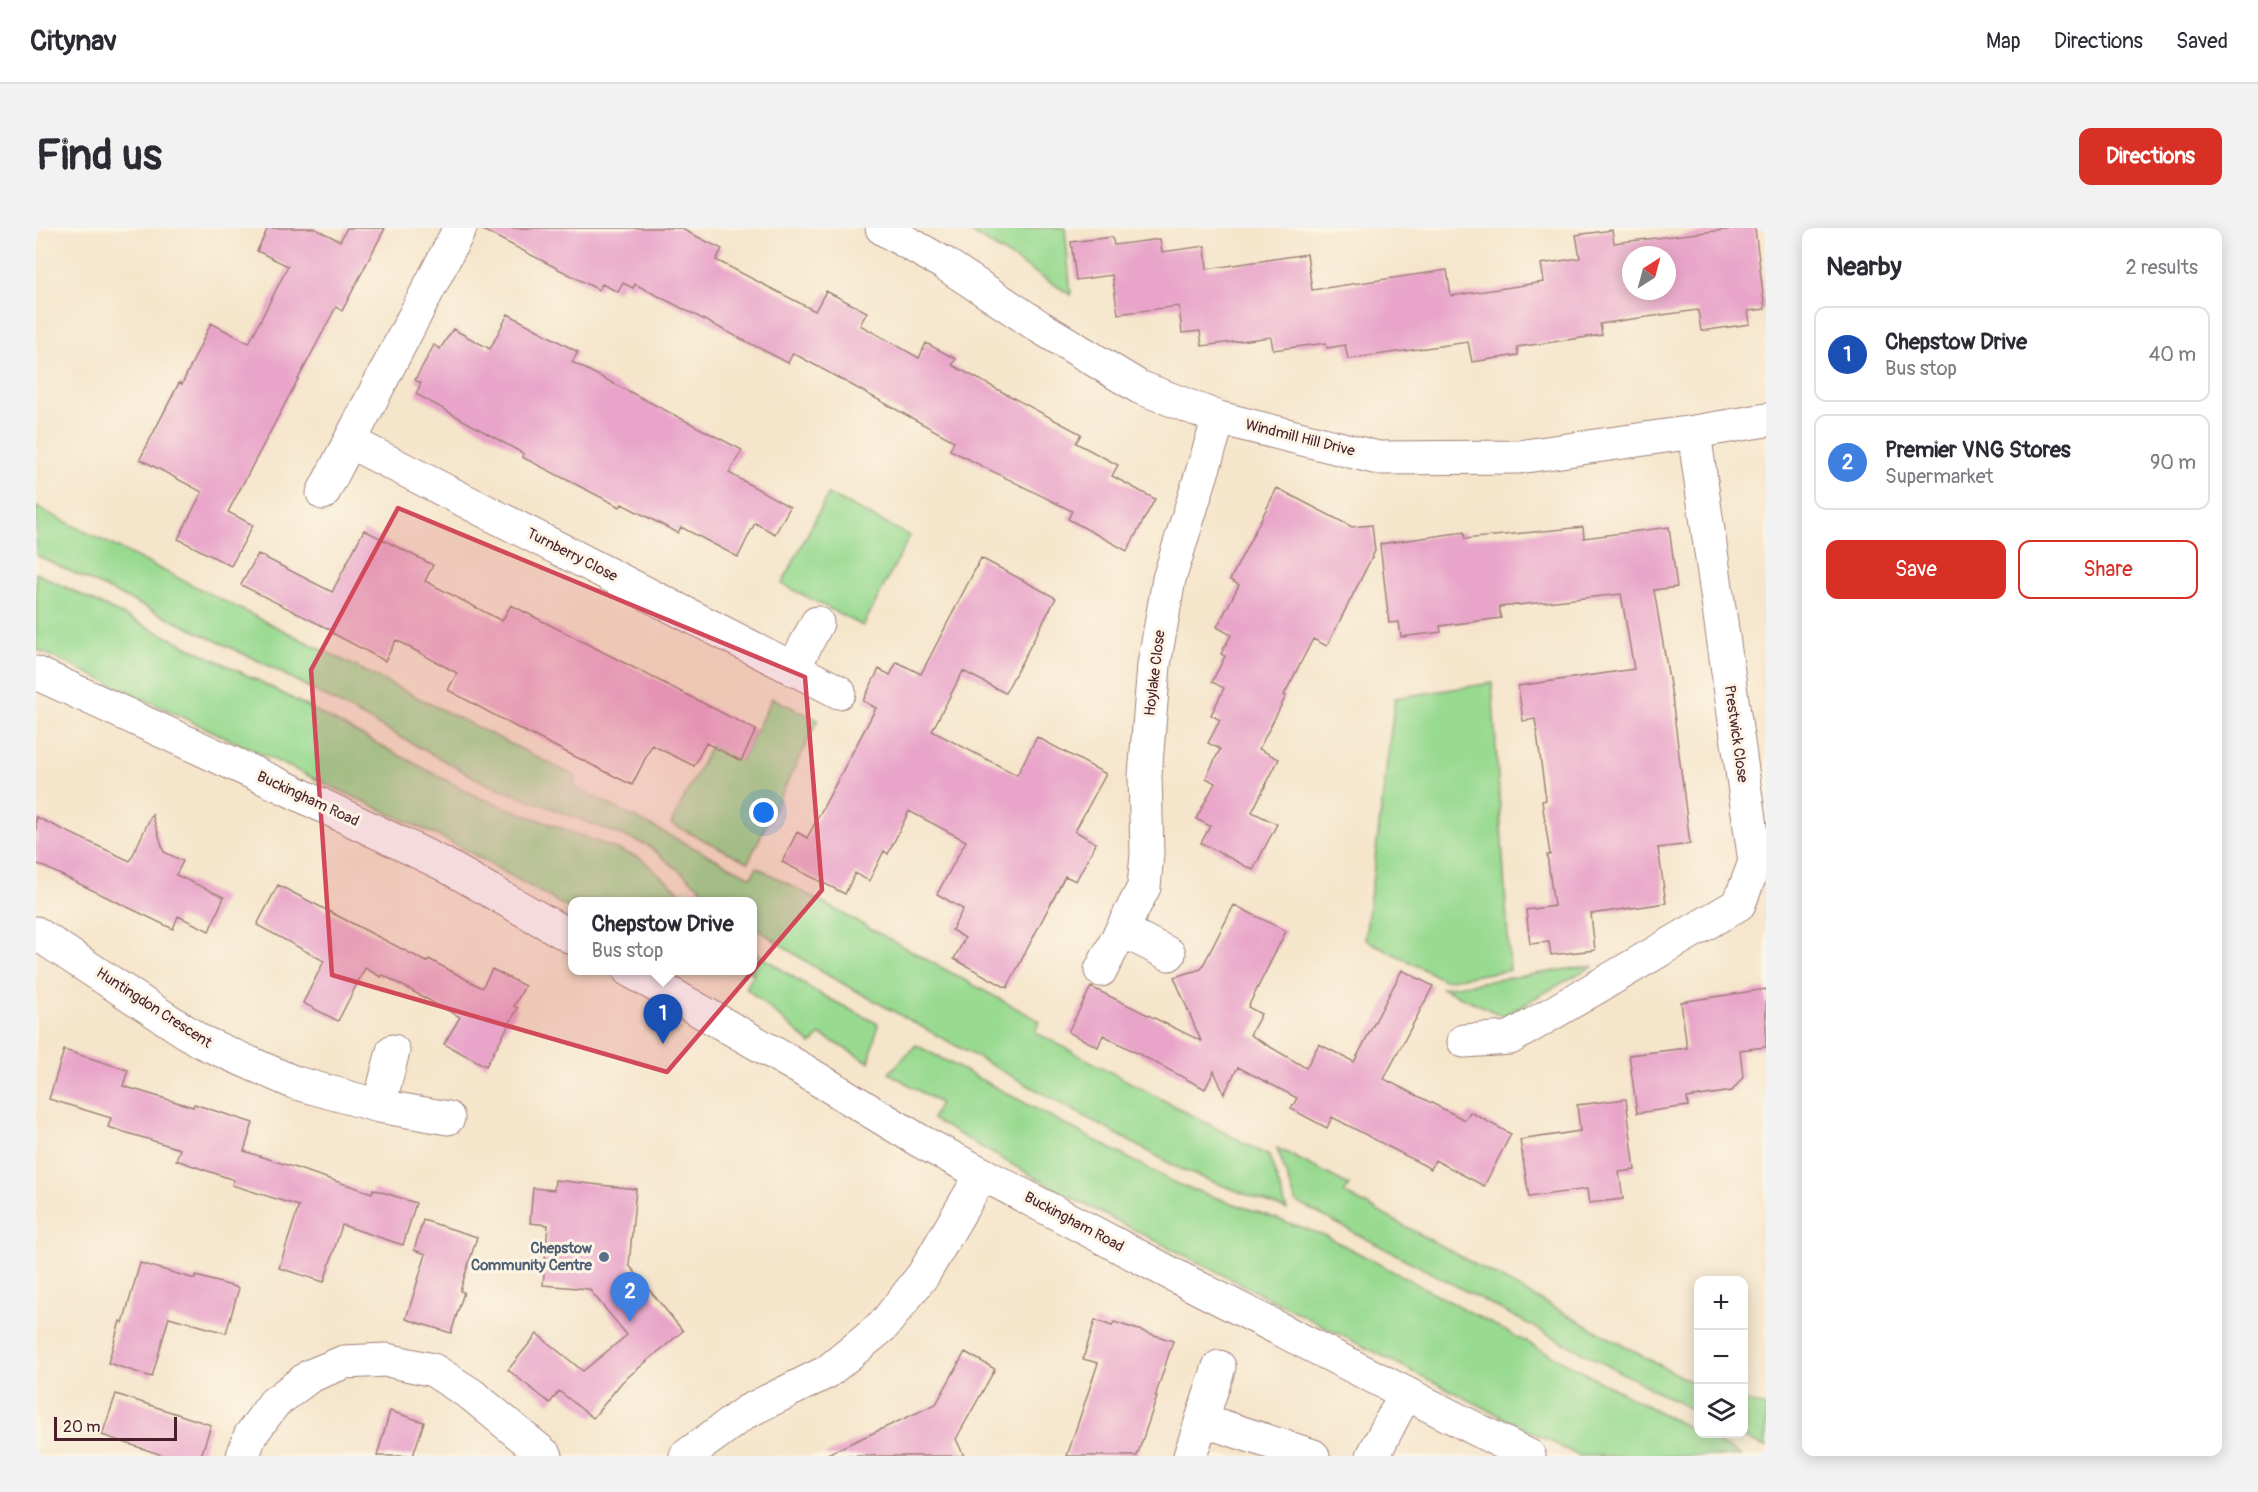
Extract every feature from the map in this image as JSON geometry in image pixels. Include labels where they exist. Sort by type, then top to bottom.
[{"type":"street","points":[[323,493],[460,228]]},
{"type":"street","name":"Windmill Hill Drive","points":[[882,228],[945,264],[1040,327],[1139,387],[1219,418],[1378,458],[1519,457],[1766,420]]},
{"type":"street","name":"Hoylake Close","points":[[1101,970],[1144,887],[1147,854],[1145,776],[1154,665],[1169,579],[1219,418]]},
{"type":"street","name":"Prestwick Close","points":[[1464,1041],[1510,1038],[1739,904],[1755,862],[1694,432]]},
{"type":"street","name":"Turnberry Close","points":[[350,442],[839,692]]},
{"type":"street","points":[[793,669],[817,623]]},
{"type":"street","name":"Buckingham Road","points":[[36,673],[286,788],[442,864],[568,935]]},
{"type":"street","points":[[1122,930],[1169,954]]},
{"type":"street","name":"Huntingdon Crescent","points":[[36,933],[200,1041],[292,1082],[379,1106],[448,1118]]},
{"type":"street","name":"Buckingham Road","points":[[638,975],[798,1067],[920,1141],[1405,1394],[1529,1456]]},
{"type":"street","points":[[379,1106],[393,1051]]},
{"type":"street","points":[[686,1456],[746,1412],[826,1372],[883,1326],[923,1275],[982,1174]]},
{"type":"street","points":[[243,1456],[250,1436],[274,1403],[310,1376],[344,1362],[387,1360],[433,1370],[472,1395],[546,1456]]},
{"type":"street","points":[[1190,1456],[1219,1367]]},
{"type":"street","points":[[1373,1456],[1405,1394]]},
{"type":"street","points":[[1202,1420],[1313,1456]]},
{"type":"highlighted area","points":[[398,508],[805,677],[822,890],[667,1072],[332,975],[311,670]]},
{"type":"green space","points":[[964,228],[1065,228],[1071,295]]},
{"type":"green space","points":[[828,494],[910,536],[863,626],[782,584]]},
{"type":"green space","points":[[36,507],[577,777],[573,786],[751,877],[757,867],[1040,1021],[1035,1032],[1269,1156],[1287,1210],[1182,1170],[822,972],[757,929],[757,897],[712,897],[647,845],[485,783],[267,665],[36,555]]},
{"type":"green space","points":[[36,573],[259,681],[478,797],[640,858],[686,897],[568,897],[568,908],[455,844],[36,649]]},
{"type":"green space","points":[[1492,683],[1510,970],[1444,980],[1365,939],[1395,698]]},
{"type":"green space","points":[[772,698],[818,720],[748,862],[671,824],[711,745],[741,761]]},
{"type":"green space","points":[[757,954],[813,990],[878,1024],[869,1062],[821,1035],[811,1044],[746,988],[753,975],[757,975]]},
{"type":"green space","points":[[1594,965],[1503,1016],[1442,988]]},
{"type":"green space","points":[[916,1045],[1177,1184],[1326,1236],[1694,1431],[1694,1438],[1708,1438],[1742,1456],[1579,1456],[1066,1195],[932,1119],[940,1103],[889,1073]]},
{"type":"green space","points":[[1277,1148],[1349,1185],[1344,1193],[1694,1384],[1694,1411],[1296,1202]]},
{"type":"green space","points":[[1748,1402],[1766,1407],[1766,1447],[1745,1438],[1748,1438]]},
{"type":"building","points":[[268,228],[314,228],[340,241],[347,228],[385,228],[342,311],[336,307],[228,512],[253,525],[231,566],[178,539],[202,492],[140,459],[179,383],[182,384],[211,323],[249,343],[288,266],[257,251]]},
{"type":"building","points":[[479,228],[680,228],[722,249],[716,260],[815,311],[826,291],[867,312],[860,325],[919,358],[926,343],[956,359],[952,365],[1081,434],[1076,443],[1118,465],[1112,476],[1155,499],[1127,551],[1068,519],[1072,511],[950,450],[954,441],[793,353],[788,363],[635,284],[633,288],[623,283],[618,292],[602,284],[599,290]]},
{"type":"building","points":[[1755,228],[1765,309],[1748,311],[1750,324],[1701,331],[1698,310],[1600,324],[1602,335],[1517,347],[1518,355],[1472,362],[1468,342],[1348,359],[1345,345],[1327,348],[1326,343],[1273,350],[1271,337],[1202,346],[1200,331],[1182,333],[1179,306],[1118,314],[1112,275],[1076,280],[1071,242],[1112,237],[1114,245],[1160,239],[1162,252],[1205,246],[1207,269],[1307,254],[1312,290],[1447,270],[1451,296],[1544,282],[1541,264],[1580,258],[1576,235],[1612,230],[1614,243]]},
{"type":"building","points":[[508,314],[578,352],[572,362],[742,450],[729,473],[790,507],[775,534],[755,523],[738,557],[681,527],[678,533],[622,504],[620,507],[522,457],[524,454],[416,394],[421,383],[415,380],[434,345],[440,349],[453,329],[490,349]]},
{"type":"building","points":[[1277,488],[1352,527],[1372,525],[1375,551],[1327,646],[1313,639],[1259,749],[1279,759],[1252,812],[1277,824],[1253,870],[1201,843],[1210,826],[1196,819],[1215,783],[1206,778],[1220,749],[1208,743],[1220,720],[1211,715],[1224,688],[1212,682],[1225,656],[1221,654],[1231,635],[1217,627],[1239,585],[1230,580]]},
{"type":"building","points":[[1583,527],[1584,538],[1669,527],[1677,587],[1654,590],[1672,697],[1690,844],[1658,848],[1666,903],[1591,914],[1595,950],[1551,955],[1549,942],[1530,944],[1526,910],[1554,906],[1547,855],[1550,855],[1542,801],[1546,800],[1535,719],[1523,721],[1518,686],[1634,669],[1621,594],[1499,607],[1501,618],[1440,626],[1441,632],[1401,637],[1399,622],[1389,623],[1380,544],[1464,532],[1465,539]]},
{"type":"building","points":[[364,530],[433,565],[425,581],[502,621],[511,605],[756,730],[741,761],[706,743],[694,766],[652,745],[632,785],[448,690],[457,673],[396,640],[385,661],[332,633],[333,631],[241,585],[258,554],[332,592]]},
{"type":"building","points":[[981,558],[1056,598],[1005,693],[963,671],[932,731],[1017,775],[1037,737],[1106,774],[1075,831],[1096,843],[1076,881],[1065,876],[1007,988],[954,959],[965,938],[952,930],[963,909],[937,894],[966,841],[909,811],[888,854],[884,851],[869,881],[855,873],[845,894],[782,862],[797,832],[807,838],[876,708],[863,701],[879,669],[890,675],[897,662],[921,674]]},
{"type":"building","points":[[152,814],[164,852],[183,861],[176,875],[224,897],[209,931],[178,916],[173,929],[36,863],[36,817],[130,861]]},
{"type":"building","points":[[278,885],[427,962],[429,959],[482,988],[492,969],[525,986],[514,1006],[518,1008],[486,1066],[444,1044],[460,1017],[383,975],[381,977],[365,968],[338,1021],[303,1003],[324,961],[257,925]]},
{"type":"building","points":[[1234,905],[1286,931],[1248,1007],[1261,1014],[1250,1035],[1306,1068],[1319,1044],[1354,1062],[1402,970],[1433,986],[1384,1079],[1465,1120],[1470,1112],[1511,1134],[1484,1186],[1435,1160],[1431,1169],[1332,1117],[1327,1128],[1291,1109],[1297,1098],[1238,1067],[1224,1094],[1214,1071],[1205,1089],[1103,1035],[1098,1047],[1068,1032],[1091,987],[1201,1041],[1174,977],[1201,969]]},
{"type":"building","points":[[1766,989],[1766,1047],[1740,1050],[1743,1077],[1732,1091],[1687,1098],[1688,1106],[1637,1113],[1629,1055],[1687,1048],[1681,1002]]},
{"type":"building","points":[[64,1050],[128,1070],[123,1086],[193,1107],[194,1104],[253,1123],[244,1151],[372,1193],[373,1189],[416,1203],[403,1245],[342,1225],[324,1282],[279,1268],[299,1206],[232,1185],[234,1180],[176,1160],[180,1149],[108,1127],[111,1118],[49,1099]]},
{"type":"building","points":[[1626,1099],[1635,1170],[1619,1172],[1623,1199],[1589,1203],[1587,1189],[1529,1197],[1520,1140],[1580,1131],[1577,1105]]},
{"type":"building","points":[[555,1180],[636,1189],[629,1265],[683,1331],[622,1382],[593,1418],[559,1391],[550,1403],[508,1370],[537,1334],[583,1371],[627,1335],[589,1289],[543,1285],[548,1225],[530,1223],[533,1188],[554,1190]]},
{"type":"building","points":[[423,1220],[477,1237],[460,1291],[464,1292],[451,1333],[406,1319],[426,1254],[414,1250]]},
{"type":"building","points":[[140,1263],[195,1279],[196,1276],[239,1288],[226,1333],[169,1317],[152,1377],[108,1363],[120,1321],[123,1323]]},
{"type":"building","points":[[1095,1320],[1112,1326],[1114,1322],[1173,1341],[1137,1456],[1067,1456],[1098,1363],[1083,1359]]},
{"type":"building","points":[[965,1352],[995,1369],[956,1439],[964,1456],[823,1456],[936,1404]]},
{"type":"building","points":[[116,1394],[211,1425],[201,1456],[165,1456],[102,1435]]},
{"type":"building","points":[[390,1411],[424,1422],[413,1456],[377,1456]]},
{"type":"place","name":"Chepstow Drive","points":[[663,1044]]},
{"type":"place","name":"Chepstow Community Centre","points":[[604,1257]]},
{"type":"place","name":"Premier VNG Stores","points":[[630,1322]]}]
